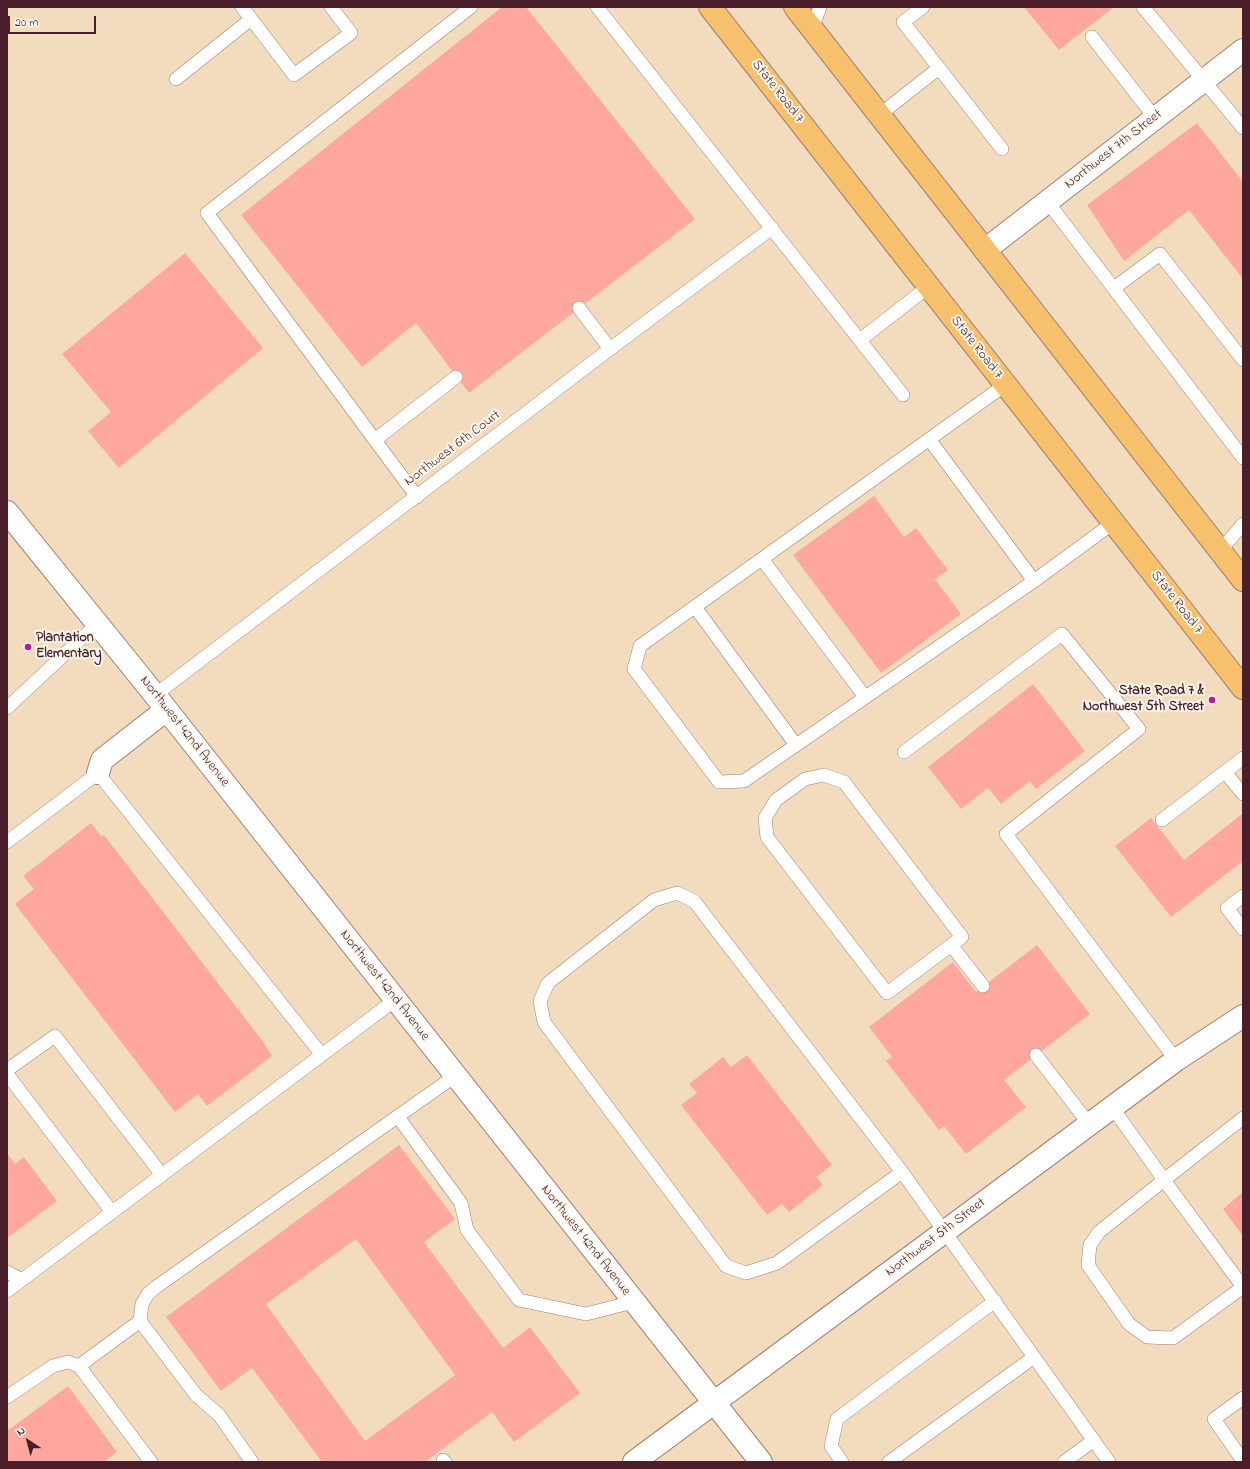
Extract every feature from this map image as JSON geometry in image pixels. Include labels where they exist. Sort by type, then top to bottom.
[{"type":"main road","name":"State Road 7","points":[[710,7],[1243,688]]},
{"type":"main road","points":[[795,7],[878,116],[985,250],[1243,580]]},
{"type":"street","name":"Northwest 7th Street","points":[[985,250],[1243,50]]},
{"type":"street","name":"Northwest 42nd Avenue","points":[[7,512],[160,702],[760,1462]]},
{"type":"street","points":[[98,773],[102,760],[160,702]]},
{"type":"street","name":"Northwest 5th Street","points":[[634,1462],[1176,1060],[1242,1016]]},
{"type":"lane","points":[[242,7],[294,75],[351,33],[331,7]]},
{"type":"lane","points":[[417,497],[207,213],[471,7]]},
{"type":"lane","points":[[597,7],[904,395]]},
{"type":"lane","points":[[812,29],[820,7]]},
{"type":"lane","points":[[923,7],[903,22],[1002,149]]},
{"type":"lane","points":[[1143,7],[1243,128]]},
{"type":"lane","points":[[176,80],[251,19]]},
{"type":"lane","points":[[1092,37],[1155,118]]},
{"type":"lane","points":[[878,116],[939,68]]},
{"type":"lane","points":[[1047,201],[1243,458]]},
{"type":"lane","name":"Northwest 6th Court","points":[[160,702],[417,497],[610,349],[772,228]]},
{"type":"lane","points":[[1114,288],[1160,254],[1243,360]]},
{"type":"lane","points":[[860,340],[928,287]]},
{"type":"lane","points":[[580,308],[610,349]]},
{"type":"lane","points":[[375,440],[456,377]]},
{"type":"lane","points":[[1005,385],[640,646],[634,669],[719,782],[744,781],[1034,581],[1113,522]]},
{"type":"lane","points":[[929,439],[1034,581]]},
{"type":"lane","points":[[1220,551],[1243,524]]},
{"type":"lane","points":[[762,559],[865,697]]},
{"type":"lane","points":[[695,606],[796,745]]},
{"type":"lane","points":[[7,708],[97,624]]},
{"type":"lane","points":[[904,752],[1062,634],[1139,729],[1006,834],[1176,1060]]},
{"type":"lane","points":[[1162,820],[1243,758]]},
{"type":"lane","points":[[1225,772],[1243,794]]},
{"type":"lane","points":[[7,842],[98,773],[322,1055]]},
{"type":"lane","points":[[824,775],[844,782],[962,937],[951,945],[887,993],[767,836],[765,818],[776,800],[805,779],[824,775]]},
{"type":"lane","points":[[902,1172],[777,1263],[746,1273],[726,1266],[544,1022],[540,1002],[548,983],[654,900],[677,893],[694,901],[902,1172],[1110,1462]]},
{"type":"lane","points":[[1243,896],[1227,908],[1243,929]]},
{"type":"lane","points":[[951,945],[984,986]]},
{"type":"lane","points":[[7,1291],[395,1000]]},
{"type":"lane","points":[[7,1070],[55,1036],[162,1175]]},
{"type":"lane","points":[[1036,1055],[1089,1124]]},
{"type":"lane","points":[[7,1074],[112,1212]]},
{"type":"lane","points":[[252,1462],[219,1415],[196,1394],[140,1321],[142,1304],[148,1294],[156,1287],[455,1076]]},
{"type":"lane","points":[[1112,1107],[1164,1180],[1243,1287],[1173,1338],[1147,1337],[1129,1324],[1088,1266],[1090,1244],[1099,1232],[1164,1180],[1243,1118]]},
{"type":"lane","points":[[398,1117],[461,1203],[467,1230],[519,1300],[586,1314],[634,1302]]},
{"type":"lane","points":[[7,1272],[22,1280]]},
{"type":"lane","points":[[842,1462],[831,1446],[837,1419],[995,1301]]},
{"type":"lane","points":[[79,1366],[140,1321]]},
{"type":"lane","points":[[890,1462],[1034,1357]]},
{"type":"lane","points":[[7,1397],[53,1366],[68,1362],[79,1366],[152,1462]]},
{"type":"lane","points":[[1243,1398],[1214,1419],[1243,1461]]},
{"type":"lane","points":[[1064,1462],[1094,1440]]},
{"type":"building","points":[[502,7],[526,7],[695,219],[469,393],[416,323],[362,367],[241,215]]},
{"type":"building","points":[[1024,7],[1114,7],[1059,50]]},
{"type":"building","points":[[1197,123],[1243,182],[1243,279],[1189,210],[1124,261],[1087,205]]},
{"type":"building","points":[[185,253],[263,348],[119,468],[88,431],[111,412],[62,354]]},
{"type":"building","points":[[874,496],[904,537],[916,528],[948,570],[935,579],[961,614],[881,673],[793,555]]},
{"type":"building","points":[[1033,684],[1085,751],[1036,789],[1030,781],[1001,804],[988,788],[961,809],[928,767]]},
{"type":"building","points":[[1243,813],[1243,861],[1171,917],[1115,846],[1151,818],[1184,860]]},
{"type":"building","points":[[91,823],[102,837],[104,835],[264,1043],[272,1056],[207,1106],[198,1094],[175,1112],[15,904],[34,889],[23,876]]},
{"type":"building","points":[[1037,945],[1090,1014],[1004,1080],[1026,1107],[966,1154],[944,1126],[939,1130],[886,1061],[892,1057],[869,1027],[953,962],[976,992]]},
{"type":"building","points":[[747,1055],[832,1165],[816,1177],[823,1185],[789,1212],[782,1204],[767,1215],[681,1105],[697,1093],[689,1084],[723,1057],[731,1067]]},
{"type":"building","points":[[399,1145],[455,1219],[424,1242],[503,1348],[530,1327],[580,1393],[514,1442],[492,1412],[425,1462],[322,1462],[252,1368],[221,1391],[166,1317]],"holes":[[[356,1239],[455,1375],[365,1441],[266,1304]]]},
{"type":"building","points":[[7,1153],[15,1164],[24,1157],[57,1201],[7,1238]]},
{"type":"building","points":[[1243,1192],[1243,1236],[1223,1209]]},
{"type":"building","points":[[68,1386],[117,1452],[104,1462],[7,1462],[7,1431]]},
{"type":"place","name":"Plantation Elementary","points":[[28,647]]},
{"type":"place","name":"State Road 7 & Northwest 5th Street","points":[[1212,700]]}]
